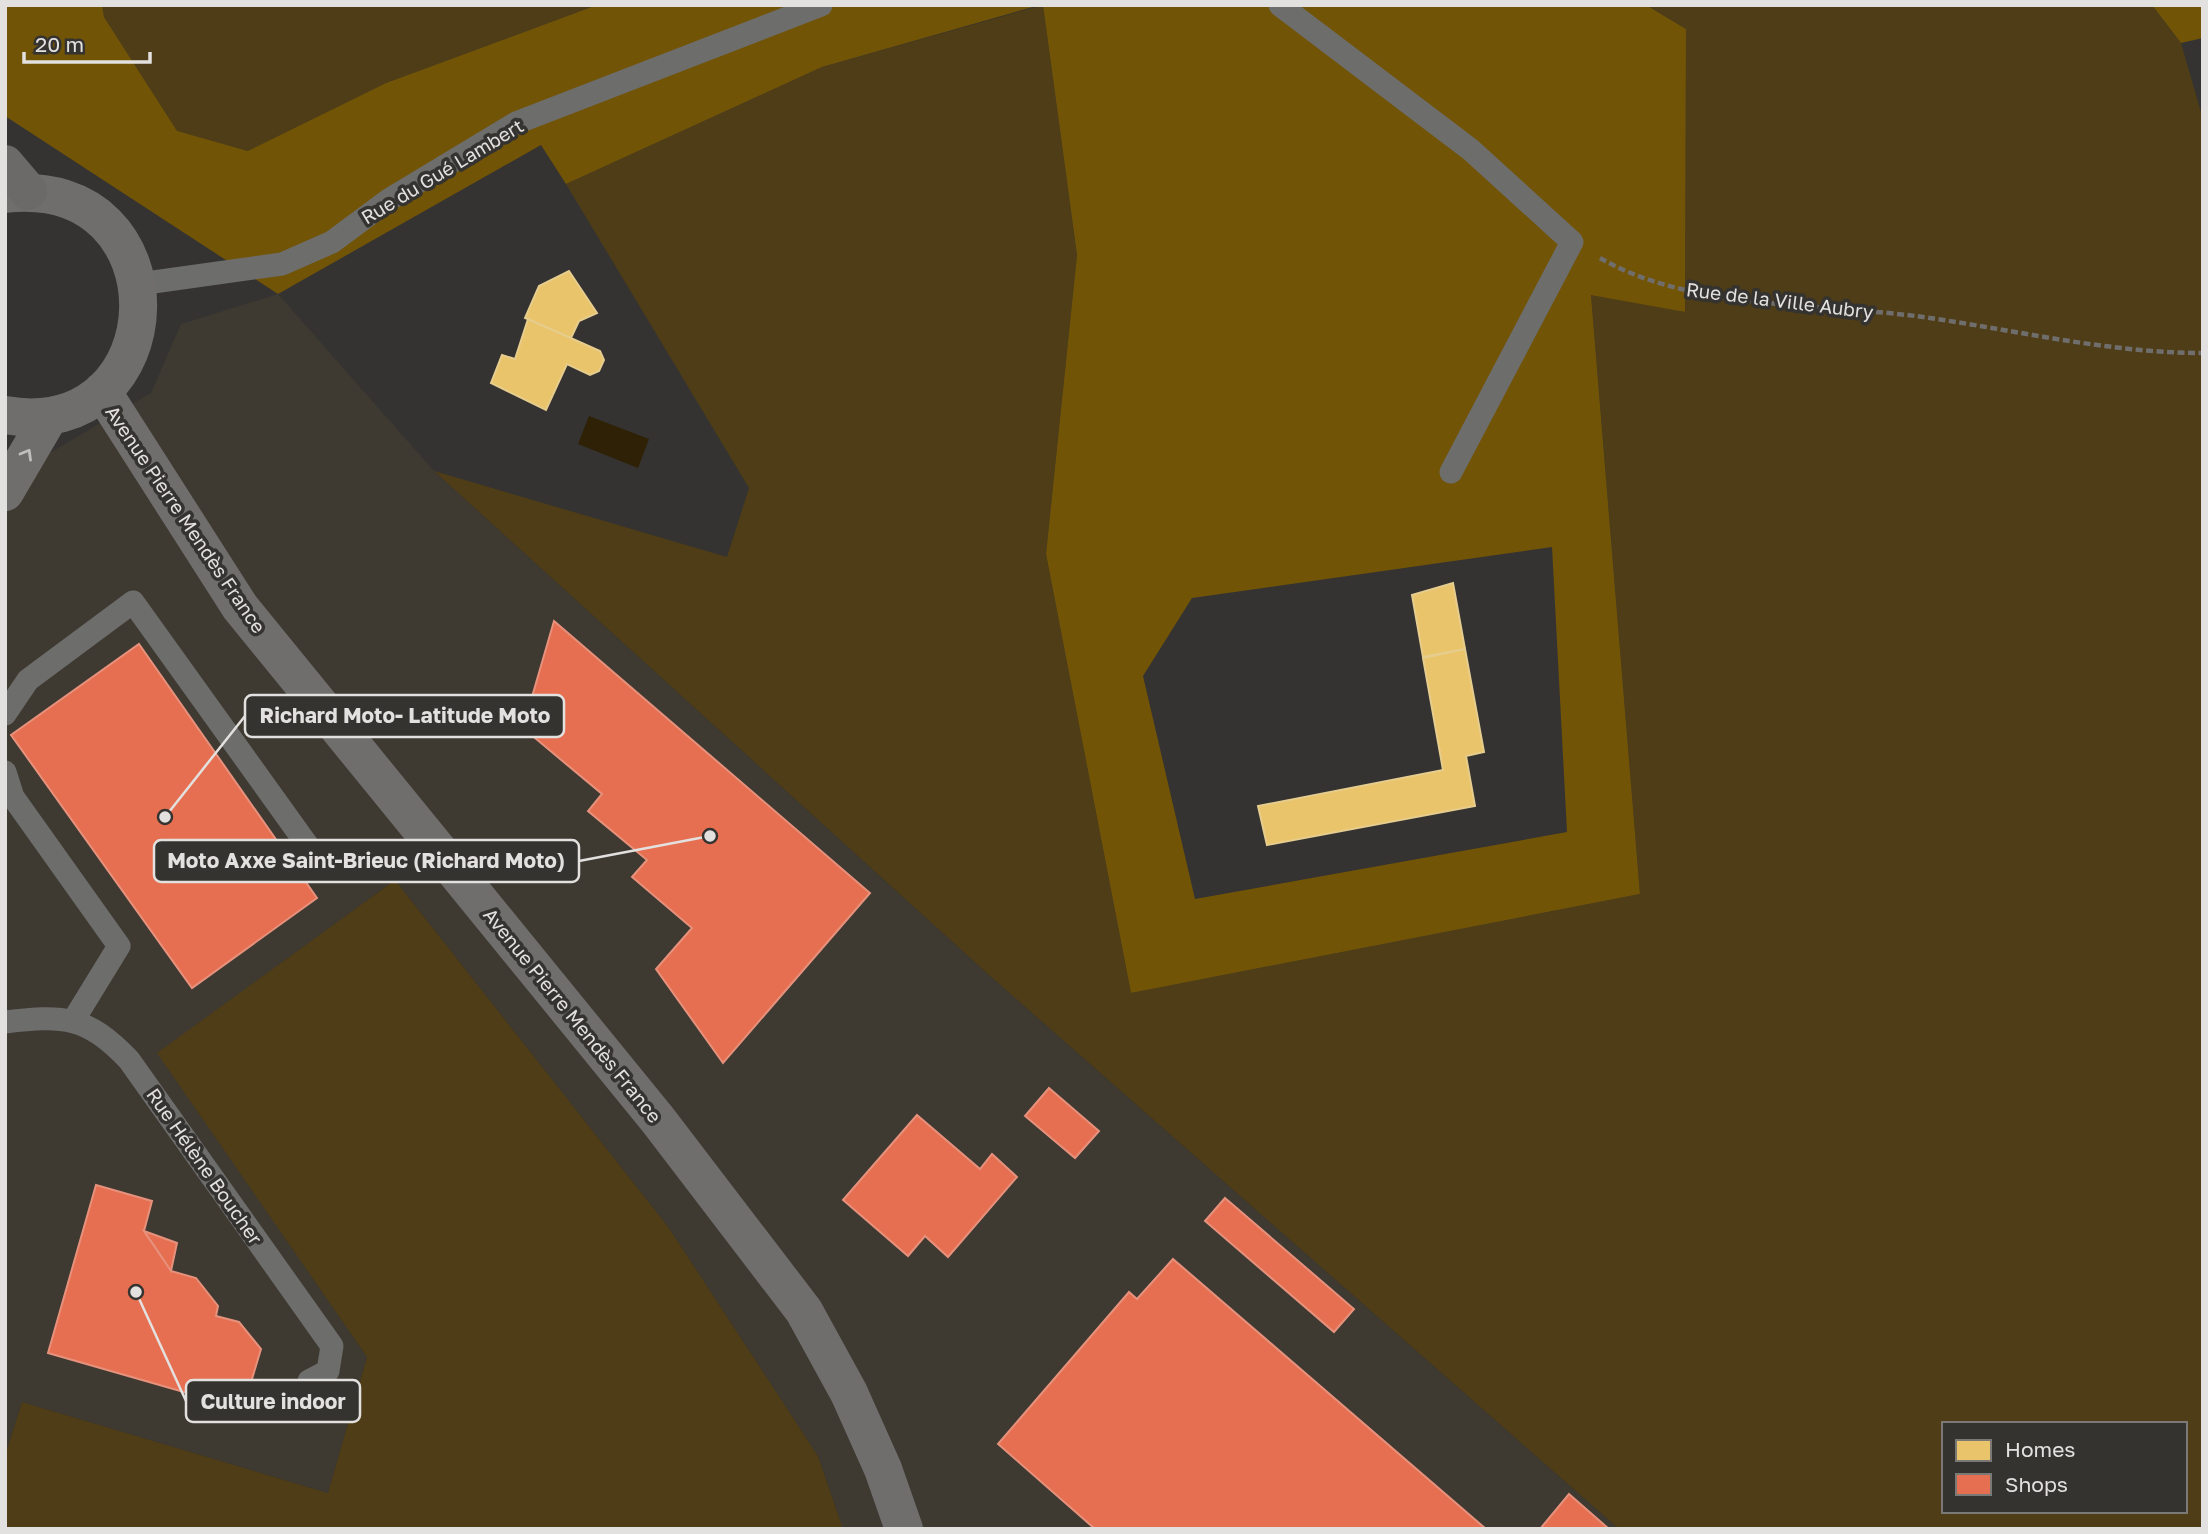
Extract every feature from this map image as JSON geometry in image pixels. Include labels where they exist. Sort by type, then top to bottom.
[{"type":"street","points":[[5,415],[24,418],[49,417],[77,407],[102,391],[121,369],[134,343],[141,314],[139,284],[125,248],[100,218],[66,199],[13,183]]},
{"type":"street","name":"Avenue Pierre Mendès France","points":[[102,391],[240,607],[658,1120],[804,1311],[866,1431],[904,1529]]},
{"type":"street","points":[[5,492],[49,417]]},
{"type":"lane","name":"Rue du Gué Lambert","points":[[139,284],[282,264],[332,242],[390,198],[516,123],[821,5]]},
{"type":"lane","points":[[1280,5],[1471,150],[1572,242],[1451,472]]},
{"type":"lane","points":[[5,714],[28,680],[133,602],[313,853]]},
{"type":"lane","points":[[5,772],[13,797],[119,946],[73,1021]]},
{"type":"lane","name":"Rue Hélène Boucher","points":[[5,1022],[45,1017],[73,1021],[105,1034],[129,1060],[332,1346],[328,1371],[309,1381]]},
{"type":"path","name":"Rue de la Ville Aubry","points":[[1572,242],[1630,276],[1704,294],[1923,317],[2157,353],[2203,353]]},
{"type":"shaded area","points":[[5,5],[102,5],[104,17],[177,131],[248,151],[386,83],[597,5],[1040,5],[822,67],[566,184],[541,145],[278,294],[5,116]]},
{"type":"shaded area","points":[[102,5],[597,5],[386,83],[249,151],[177,132],[104,17]]},
{"type":"shaded area","points":[[1043,5],[1077,255],[1046,554],[1131,993],[1640,894],[1591,294],[1685,312],[1686,29],[1646,5],[2152,5],[2181,43],[2203,119],[2203,1529],[1619,1529],[990,976],[434,471],[727,557],[749,488],[566,184],[822,67]]},
{"type":"shaded area","points":[[1043,5],[1646,5],[1686,29],[1685,312],[1591,295],[1640,894],[1131,993],[1046,554],[1077,255]],"holes":[[[1552,547],[1567,832],[1195,899],[1143,676],[1192,598]]]},
{"type":"shaded area","points":[[2152,5],[2203,5],[2203,38],[2181,43]]},
{"type":"shaded area","points":[[278,294],[434,471],[990,976],[1619,1529],[843,1529],[818,1456],[669,1228],[395,880],[158,1053],[367,1357],[328,1493],[22,1402],[5,1456],[5,453],[48,454],[151,393],[181,324]]},
{"type":"shaded area","points":[[589,416],[649,439],[638,468],[578,444]]},
{"type":"shaded area","points":[[395,880],[669,1228],[818,1456],[843,1529],[5,1529],[5,1456],[22,1402],[328,1493],[367,1357],[157,1053]]},
{"type":"building: Homes","points":[[569,271],[597,313],[579,321],[571,338],[525,318],[539,286]]},
{"type":"building: Homes","points":[[528,319],[600,351],[604,360],[599,371],[590,375],[567,364],[546,410],[491,383],[502,355],[515,359]]},
{"type":"building: Homes","points":[[1453,583],[1465,649],[1423,657],[1412,595]]},
{"type":"building: Homes","points":[[1465,649],[1484,752],[1466,756],[1475,806],[1267,845],[1258,806],[1443,770],[1423,658]]},
{"type":"building: Shops","points":[[554,621],[870,893],[723,1063],[656,969],[692,928],[632,877],[647,860],[588,811],[602,794],[523,728]]},
{"type":"building: Shops","points":[[139,644],[317,898],[192,988],[11,735]]},
{"type":"building: Shops","points":[[1049,1088],[1099,1131],[1075,1158],[1025,1116]]},
{"type":"building: Shops","points":[[917,1115],[980,1169],[992,1154],[1017,1177],[948,1257],[925,1236],[908,1256],[843,1200]]},
{"type":"building: Shops","points":[[96,1185],[152,1201],[144,1231],[171,1271],[196,1278],[218,1306],[216,1316],[239,1322],[261,1349],[243,1409],[48,1353]]},
{"type":"building: Shops","points":[[1225,1198],[1354,1309],[1334,1332],[1205,1221]]},
{"type":"building: Shops","points":[[144,1231],[177,1243],[171,1271],[157,1250]]},
{"type":"building: Shops","points":[[1173,1259],[1486,1529],[1095,1529],[998,1444],[1129,1292],[1137,1299]]},
{"type":"building: Shops","points":[[1569,1494],[1609,1529],[1540,1529]]},
{"type":"place","name":"Richard Moto- Latitude Moto","points":[[165,817]]},
{"type":"place","name":"Moto Axxe Saint-Brieuc (Richard Moto)","points":[[710,836]]},
{"type":"place","name":"Culture indoor","points":[[136,1292]]}]
